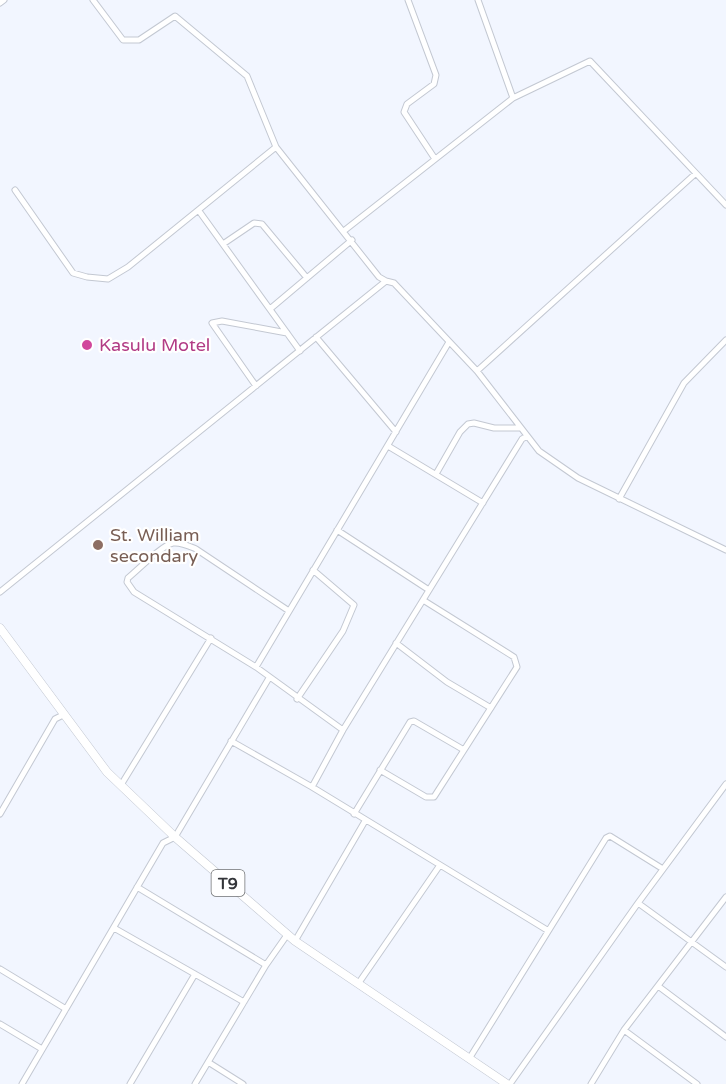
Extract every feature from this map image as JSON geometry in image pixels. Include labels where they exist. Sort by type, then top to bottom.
[{"type":"highway","name":"T9","points":[[0,628],[107,772],[175,837],[295,941],[508,1084]]},
{"type":"street","points":[[0,3],[4,0]]},
{"type":"street","points":[[93,0],[123,40],[140,40],[175,16],[247,76],[276,147],[329,216],[345,230],[379,277],[394,283],[477,371],[539,451],[578,477],[619,499],[726,549]]},
{"type":"street","points":[[408,0],[436,75],[434,84],[407,104],[404,112],[435,159]]},
{"type":"street","points":[[478,0],[513,98]]},
{"type":"street","points":[[345,230],[513,98],[590,61],[726,205]]},
{"type":"street","points":[[15,190],[73,273],[87,278],[108,279],[199,211],[276,147]]},
{"type":"street","points":[[477,371],[695,174]]},
{"type":"street","points":[[199,211],[300,351]]},
{"type":"street","points":[[223,244],[254,223],[262,224],[307,278]]},
{"type":"street","points":[[270,309],[352,240]]},
{"type":"street","points":[[0,592],[386,281]]},
{"type":"street","points":[[256,386],[212,322],[222,321],[287,333]]},
{"type":"street","points":[[316,337],[396,432]]},
{"type":"street","points":[[619,499],[684,383],[726,340]]},
{"type":"street","points":[[256,667],[450,342]]},
{"type":"street","points":[[436,474],[460,432],[468,424],[474,423],[494,428],[521,428]]},
{"type":"street","points":[[312,787],[343,730],[527,436]]},
{"type":"street","points":[[388,446],[483,503]]},
{"type":"street","points":[[337,530],[429,590]]},
{"type":"street","points":[[289,611],[196,549],[171,543],[128,578],[127,582],[134,592],[256,667],[297,699],[343,730]]},
{"type":"street","points":[[297,699],[343,631],[354,605],[314,570]]},
{"type":"street","points":[[380,770],[432,798],[517,668],[514,657],[423,600]]},
{"type":"street","points":[[121,785],[211,638]]},
{"type":"street","points":[[396,644],[447,682],[491,708]]},
{"type":"street","points":[[22,1084],[163,843],[175,837],[269,678]]},
{"type":"street","points":[[0,814],[55,719],[63,715]]},
{"type":"street","points":[[354,814],[410,722],[414,721],[464,750]]},
{"type":"street","points":[[231,741],[312,787],[547,930]]},
{"type":"street","points":[[508,1084],[726,784]]},
{"type":"street","points":[[295,941],[365,820]]},
{"type":"street","points":[[469,1059],[606,838],[610,836],[663,869]]},
{"type":"street","points":[[358,984],[440,866]]},
{"type":"street","points":[[137,887],[266,965]]},
{"type":"street","points":[[591,1084],[624,1030],[726,897]]},
{"type":"street","points":[[638,903],[726,967]]},
{"type":"street","points":[[114,928],[244,1002]]},
{"type":"street","points":[[195,1084],[266,965],[287,935]]},
{"type":"street","points":[[0,969],[66,1009]]},
{"type":"street","points":[[130,1084],[195,974]]},
{"type":"street","points":[[658,987],[726,1037]]},
{"type":"street","points":[[0,1024],[42,1049]]},
{"type":"street","points":[[624,1030],[697,1084]]},
{"type":"street","points":[[208,1062],[243,1084]]},
{"type":"place","name":"Kasulu Motel","points":[[87,345]]},
{"type":"place","name":"St. William secondary","points":[[98,545]]}]
